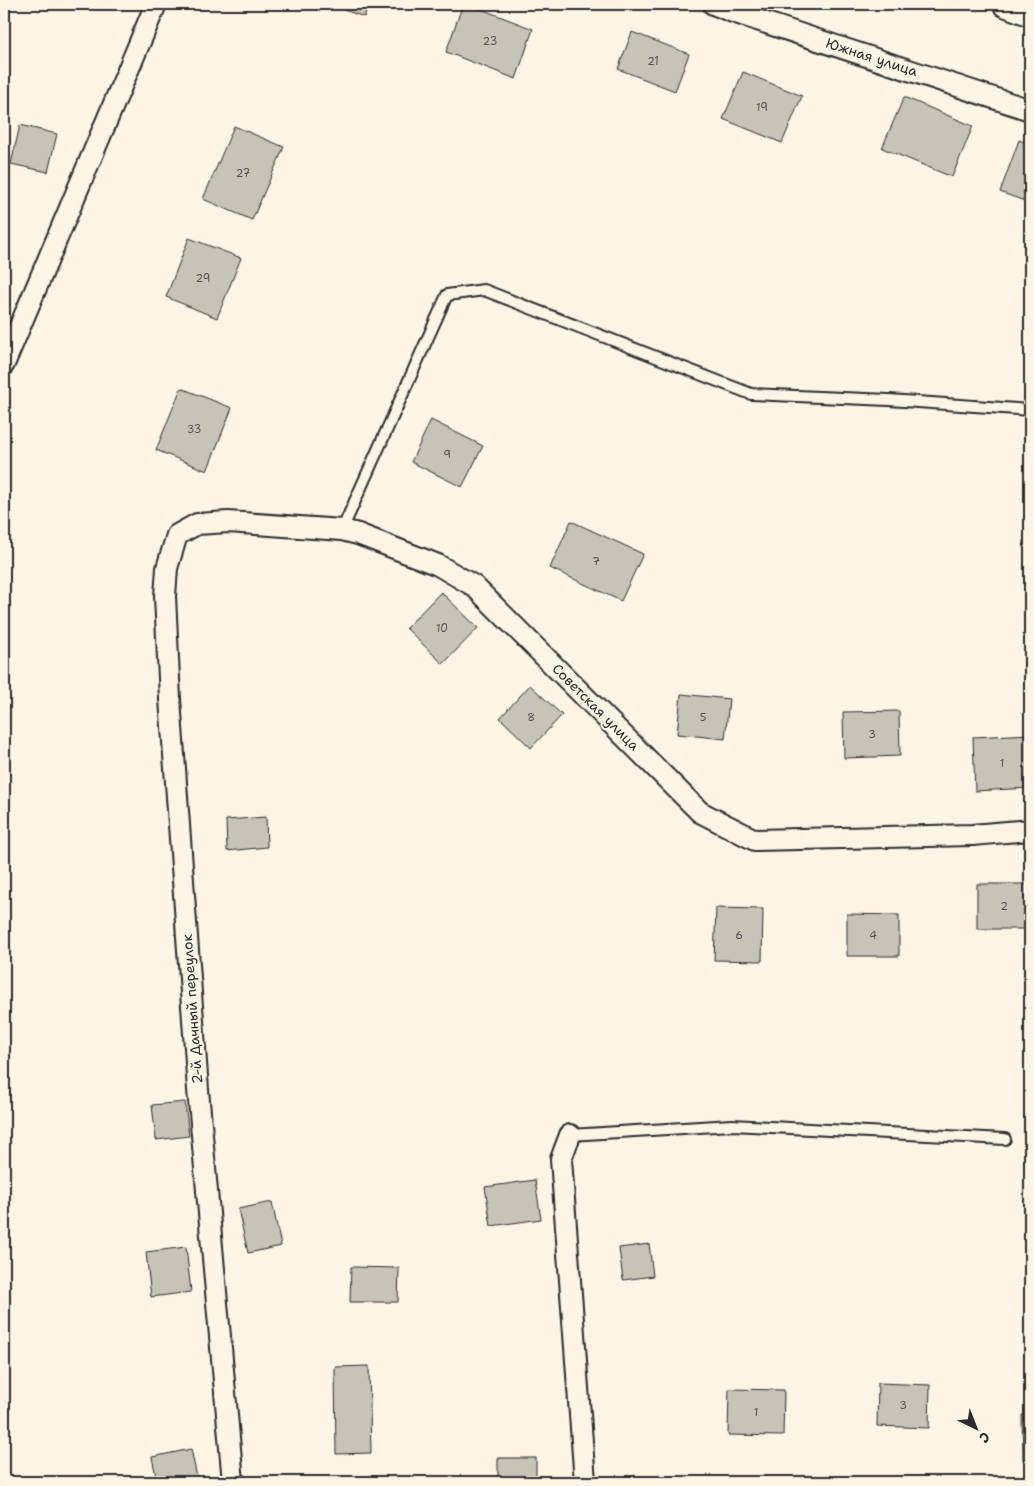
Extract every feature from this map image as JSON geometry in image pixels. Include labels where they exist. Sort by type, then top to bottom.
[{"type":"street","points":[[4,364],[156,4]]},
{"type":"street","name":"Южная улица","points":[[713,4],[732,12],[1030,110]]},
{"type":"street","points":[[1006,4],[1030,14]]},
{"type":"street","name":"Советская улица","points":[[177,536],[197,524],[228,522],[342,530],[358,534],[438,565],[474,586],[700,812],[755,840],[972,834],[1030,830]]},
{"type":"street","name":"2-й Дачный переулок","points":[[177,536],[167,568],[165,596],[170,699],[198,1090],[233,1482]]},
{"type":"street","points":[[570,1134],[561,1159],[585,1482]]},
{"type":"lane","points":[[342,530],[447,295],[484,290],[751,394],[889,400],[1030,410]]},
{"type":"lane","points":[[570,1134],[732,1125],[1005,1139]]},
{"type":"building","points":[[327,4],[369,4],[364,17]]},
{"type":"building","points":[[463,4],[468,4],[533,29],[516,79],[446,52]]},
{"type":"building","points":[[632,32],[689,54],[675,91],[618,69]]},
{"type":"building","points":[[743,72],[802,96],[782,143],[723,119]]},
{"type":"building","points":[[904,97],[973,126],[952,177],[882,148]]},
{"type":"building","points":[[20,125],[57,134],[48,172],[11,164]]},
{"type":"building","points":[[234,126],[284,147],[252,220],[203,199]]},
{"type":"building","points":[[1019,140],[1030,144],[1030,203],[1000,192]]},
{"type":"building","points":[[189,238],[241,258],[217,318],[166,297]]},
{"type":"building","points":[[181,388],[232,408],[207,471],[156,450]]},
{"type":"building","points":[[431,420],[483,446],[462,487],[411,462]]},
{"type":"building","points":[[571,521],[643,554],[621,601],[550,568]]},
{"type":"building","points":[[441,592],[478,628],[443,664],[406,628]]},
{"type":"building","points":[[530,685],[562,715],[531,748],[500,718]]},
{"type":"building","points":[[681,694],[729,699],[725,739],[677,734]]},
{"type":"building","points":[[899,711],[900,756],[844,758],[843,712]]},
{"type":"building","points":[[1030,734],[1030,788],[975,791],[973,737]]},
{"type":"building","points":[[266,817],[267,847],[227,851],[226,820]]},
{"type":"building","points":[[977,884],[1030,884],[1030,929],[977,929]]},
{"type":"building","points":[[716,908],[763,909],[762,961],[714,960]]},
{"type":"building","points":[[847,914],[899,915],[899,956],[847,956]]},
{"type":"building","points":[[185,1102],[189,1136],[156,1140],[152,1105]]},
{"type":"building","points":[[535,1180],[541,1219],[491,1226],[485,1187]]},
{"type":"building","points":[[272,1202],[281,1246],[248,1253],[238,1209]]},
{"type":"building","points":[[649,1244],[653,1276],[623,1280],[619,1248]]},
{"type":"building","points":[[186,1247],[191,1292],[151,1297],[146,1252]]},
{"type":"building","points":[[351,1267],[399,1268],[398,1302],[350,1302]]},
{"type":"building","points":[[369,1366],[371,1453],[336,1454],[335,1367]]},
{"type":"building","points":[[878,1383],[930,1385],[929,1428],[877,1426]]},
{"type":"building","points":[[729,1389],[784,1390],[783,1436],[728,1435]]},
{"type":"building","points":[[1022,1415],[1030,1415],[1030,1460],[1023,1460]]},
{"type":"building","points":[[191,1449],[198,1482],[157,1482],[152,1457]]},
{"type":"building","points":[[498,1458],[536,1458],[536,1482],[498,1482]]}]
